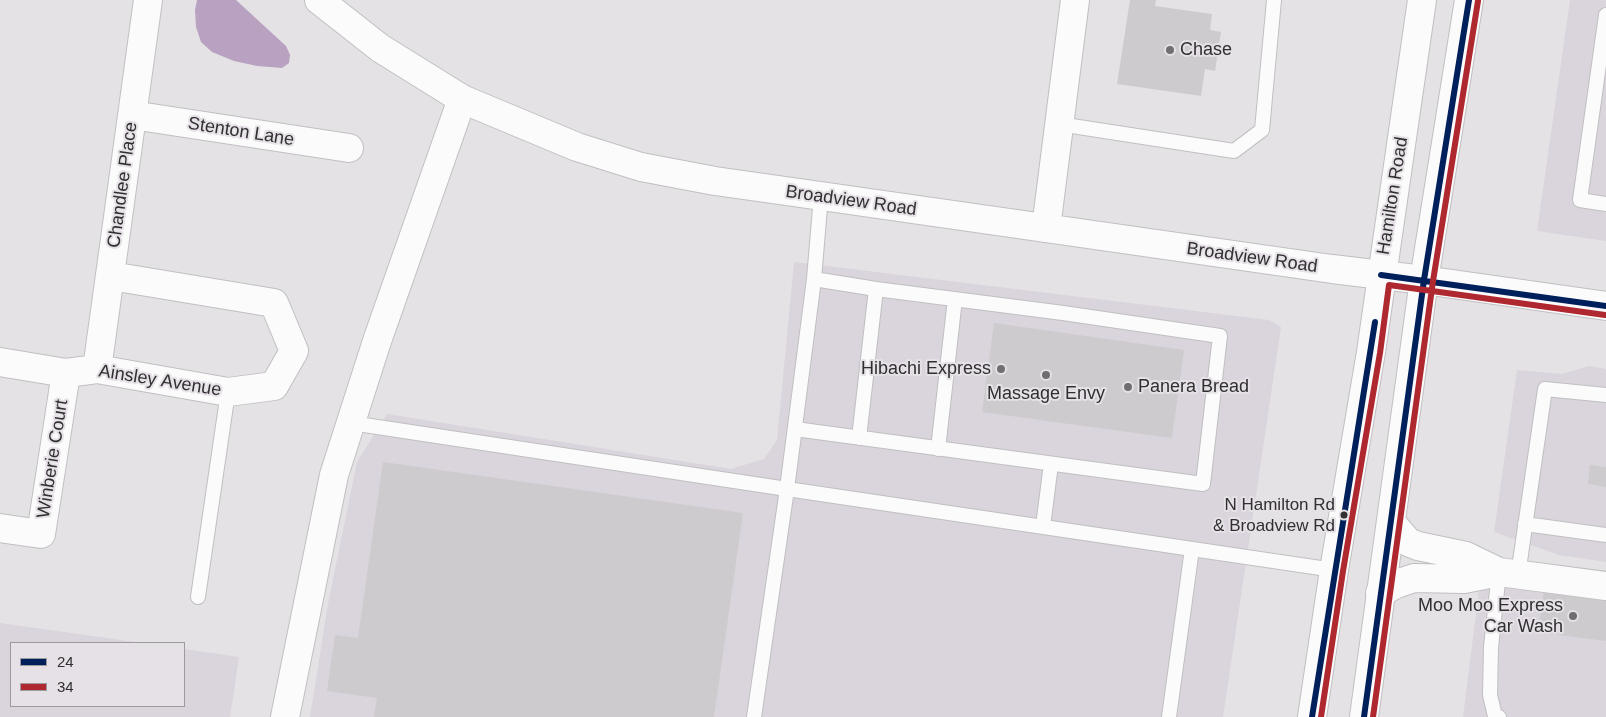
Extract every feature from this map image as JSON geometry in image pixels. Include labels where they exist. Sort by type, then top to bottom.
[{"type":"street","name":"Chandlee Place","points":[[97,369],[148,0]]},
{"type":"street","name":"Broadview Road","points":[[319,0],[380,48],[462,99],[577,147],[641,167],[714,181],[1606,306]]},
{"type":"street","points":[[1046,228],[1075,0]]},
{"type":"street","name":"Hamilton Road","points":[[1312,717],[1370,352],[1422,0]]},
{"type":"street","points":[[1364,717],[1424,280],[1469,0]]},
{"type":"street","points":[[285,717],[334,475],[377,341],[462,99]]},
{"type":"street","name":"Stenton Lane","points":[[132,115],[349,148]]},
{"type":"street","name":"Ainsley Avenue","points":[[0,362],[66,373],[97,369],[228,392],[274,386],[294,351],[274,302],[111,276]]},
{"type":"street","name":"Winberie Court","points":[[0,528],[41,534],[66,373]]},
{"type":"street","points":[[1392,522],[1408,542],[1418,546],[1466,556],[1508,573],[1606,586]]},
{"type":"street","points":[[1380,593],[1396,584],[1414,578],[1464,579],[1508,573]]},
{"type":"lane","points":[[1059,124],[1234,151],[1262,130],[1274,0]]},
{"type":"lane","points":[[1606,15],[1580,200],[1606,204]]},
{"type":"lane","points":[[754,717],[795,429],[814,279],[822,196]]},
{"type":"lane","points":[[795,429],[1203,484],[1220,336],[814,279]]},
{"type":"lane","points":[[859,438],[876,289]]},
{"type":"lane","points":[[938,449],[956,299]]},
{"type":"lane","points":[[1499,717],[1495,716],[1490,695],[1491,647],[1508,573],[1525,524],[1545,389],[1606,395]]},
{"type":"lane","points":[[198,597],[228,392]]},
{"type":"lane","points":[[351,423],[1334,570]]},
{"type":"lane","points":[[1043,526],[1051,464]]},
{"type":"lane","points":[[1525,524],[1606,535]]},
{"type":"lane","points":[[1169,717],[1192,549]]},
{"type":"shaded area","points":[[197,0],[236,0],[286,46],[290,55],[289,63],[282,68],[257,66],[234,61],[212,52],[201,42],[196,27],[195,10]]},
{"type":"shaded area","points":[[1570,0],[1606,0],[1606,241],[1537,231]]},
{"type":"shaded area","points":[[794,262],[1269,320],[1281,327],[1223,717],[310,717],[328,604],[357,462],[387,414],[731,469],[764,459],[777,440]]},
{"type":"shaded area","points":[[1589,366],[1606,369],[1606,562],[1559,555],[1494,532],[1517,370],[1562,374]]},
{"type":"shaded area","points":[[1480,582],[1606,597],[1606,717],[1463,717]]},
{"type":"shaded area","points":[[0,623],[135,642],[10,642],[10,707],[185,707],[185,649],[239,657],[230,717],[0,717]]},
{"type":"building","name":"Chase","points":[[1130,0],[1156,0],[1155,6],[1212,14],[1210,30],[1221,32],[1215,71],[1205,69],[1201,96],[1117,84]]},
{"type":"building","points":[[994,323],[1184,350],[1172,438],[982,412]]},
{"type":"building","points":[[383,462],[743,513],[714,717],[374,717],[377,698],[327,691],[335,635],[358,638]]},
{"type":"building","points":[[1590,465],[1606,467],[1606,487],[1588,484]]},
{"type":"building","name":"Moo Moo Express Car Wash","points":[[1544,591],[1606,600],[1606,641],[1538,632]]},
{"type":"transit line","name":"24","points":[[1364,717],[1424,280],[1469,0]]},
{"type":"transit line","name":"34","points":[[1373,717],[1433,281],[1478,1]]},
{"type":"transit line","name":"24","points":[[1381,275],[1606,306]]},
{"type":"transit line","name":"34","points":[[1321,717],[1343,571],[1380,353],[1389,285],[1605,315]]},
{"type":"transit line","name":"24","points":[[1312,717],[1375,322]]},
{"type":"place","name":"Chase","points":[[1170,50]]},
{"type":"place","name":"Hibachi Express","points":[[1001,369]]},
{"type":"place","name":"Massage Envy","points":[[1046,375]]},
{"type":"place","name":"Panera Bread","points":[[1128,387]]},
{"type":"place","name":"N Hamilton Rd & Broadview Rd","points":[[1344,515]]},
{"type":"place","name":"Moo Moo Express Car Wash","points":[[1573,616]]}]
